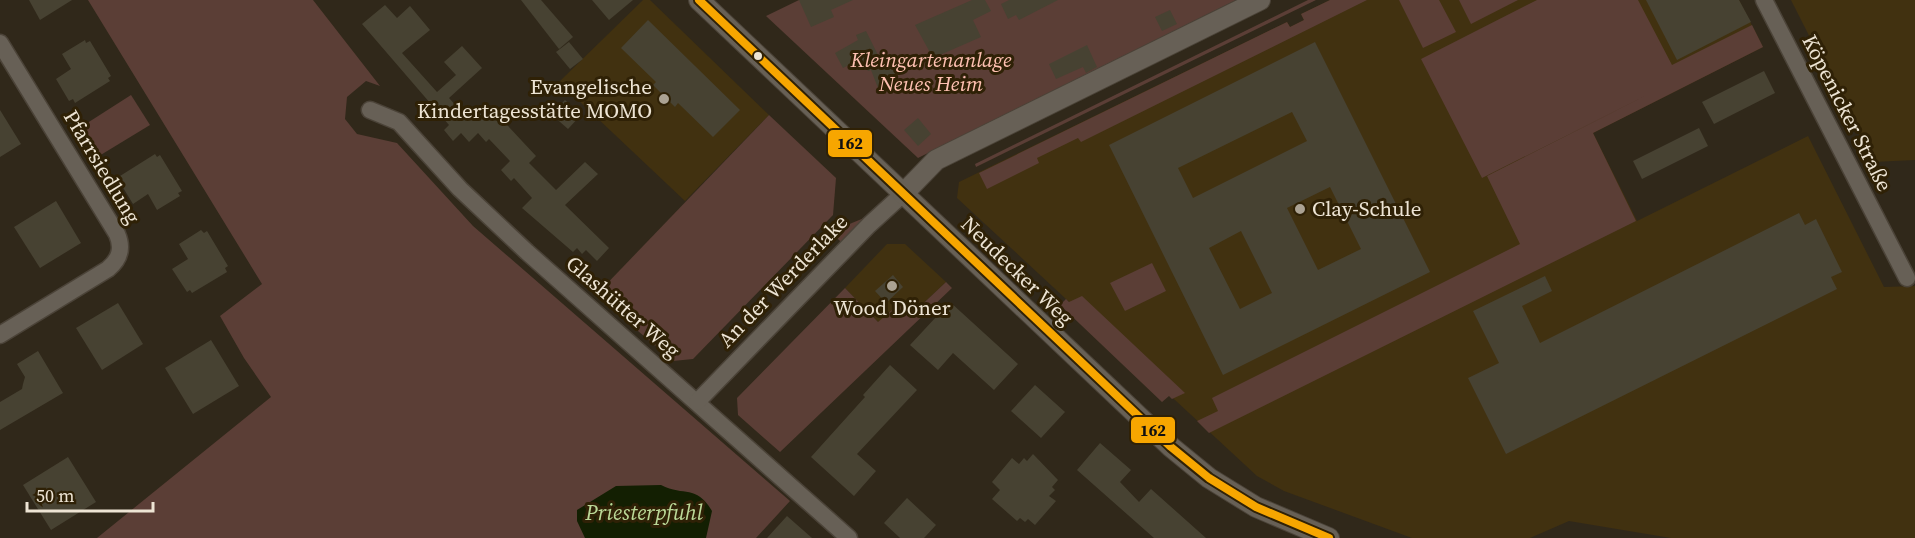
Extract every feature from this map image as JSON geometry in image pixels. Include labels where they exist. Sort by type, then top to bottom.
[{"type":"street","name":"Neudecker Weg","points":[[699,0],[1122,403],[1209,478],[1256,507],[1329,538]]},
{"type":"street","points":[[903,194],[936,160],[1260,0]]},
{"type":"street","name":"Köpenicker Straße","points":[[1764,0],[1907,278]]},
{"type":"street","name":"Pfarrsiedlung","points":[[0,43],[117,234],[120,248],[117,260],[108,269],[0,335]]},
{"type":"street","name":"Glashütter Weg","points":[[370,110],[399,122],[460,189],[527,252],[849,538]]},
{"type":"street","name":"An der Werderlake","points":[[697,402],[869,225],[903,194]]},
{"type":"shaded area","name":"Evangelische Kindertagesstätte MOMO","points":[[643,0],[650,0],[769,115],[685,201],[559,82]]},
{"type":"shaded area","points":[[1330,0],[1739,0],[1763,47],[1593,133],[1637,221],[1808,136],[1884,287],[1915,286],[1915,538],[1671,538],[1569,521],[1530,538],[1412,538],[1284,491],[1257,476],[957,198],[959,182],[1287,22],[1290,27],[1304,20],[1301,14]]},
{"type":"shaded area","points":[[1791,0],[1915,0],[1915,160],[1873,162]]},
{"type":"shaded area","points":[[887,244],[905,244],[946,282],[911,315],[878,322],[845,288]]},
{"type":"green space","points":[[88,0],[313,0],[380,86],[366,81],[347,97],[345,119],[357,134],[397,143],[473,226],[790,501],[756,538],[97,538],[271,397],[244,358],[220,316],[262,284]]},
{"type":"green space","name":"Kleingartenanlage Neues Heim","points":[[799,0],[1236,0],[918,158],[766,16]]},
{"type":"green space","points":[[1308,0],[1316,0],[976,167],[975,164]]},
{"type":"green space","points":[[1330,0],[1367,0],[1081,142],[1078,138],[1037,158],[1039,163],[987,189],[979,173],[1287,22],[1290,27],[1304,20],[1301,14]]},
{"type":"green space","points":[[1399,0],[1439,0],[1456,32],[1423,48]]},
{"type":"green space","points":[[1459,0],[1518,0],[1471,24]]},
{"type":"green space","points":[[1537,0],[1638,0],[1672,65],[1752,25],[1763,47],[1593,133],[1636,221],[1209,433],[1197,421],[1218,411],[1212,398],[1520,244],[1487,176],[1655,91],[1482,178],[1421,59]]},
{"type":"green space","points":[[131,95],[150,125],[99,156],[81,127]]},
{"type":"green space","points":[[769,115],[836,178],[833,215],[693,359],[673,361],[596,295]]},
{"type":"green space","points":[[864,218],[841,242],[832,233],[835,230]]},
{"type":"green space","points":[[1152,263],[1166,291],[1125,311],[1110,283]]},
{"type":"green space","points":[[946,282],[952,288],[780,452],[738,415],[737,398],[845,288],[878,322],[899,304],[911,315]]},
{"type":"green space","points":[[1082,296],[1185,393],[1172,399],[1169,396],[1162,402],[1060,305],[1066,299],[1069,302]]},
{"type":"water","name":"Priesterpfuhl","points":[[661,485],[701,497],[712,511],[706,538],[585,538],[577,521],[577,510],[616,486]]},
{"type":"building","points":[[29,0],[72,0],[40,20]]},
{"type":"building","points":[[521,0],[541,0],[573,37],[559,49]]},
{"type":"building","points":[[592,0],[633,0],[609,20]]},
{"type":"building","points":[[799,0],[853,0],[831,10],[834,17],[811,27]]},
{"type":"building","points":[[972,0],[985,0],[991,11],[973,20],[981,37],[933,58],[915,25]]},
{"type":"building","points":[[1009,0],[1058,0],[1019,20],[1016,15],[1008,19],[1001,4]]},
{"type":"building","points":[[1646,0],[1739,0],[1751,22],[1677,60]]},
{"type":"building","points":[[385,5],[397,18],[410,6],[430,30],[402,53],[437,92],[456,75],[444,62],[462,46],[482,68],[449,98],[469,120],[478,111],[486,120],[495,112],[536,156],[529,163],[556,190],[585,162],[598,174],[565,205],[609,248],[597,261],[586,250],[582,254],[577,248],[573,252],[522,208],[532,198],[514,178],[511,181],[501,170],[510,161],[489,139],[486,142],[478,133],[469,142],[461,133],[453,141],[444,130],[449,125],[362,24]]},
{"type":"building","points":[[1170,10],[1177,24],[1162,31],[1155,17]]},
{"type":"building","points":[[648,20],[740,110],[713,137],[678,103],[675,107],[653,85],[656,82],[621,48]]},
{"type":"building","points":[[866,31],[884,67],[891,64],[898,79],[878,88],[871,70],[868,71],[861,59],[843,68],[835,53],[858,40],[856,35]]},
{"type":"building","points":[[85,40],[86,43],[90,41],[111,76],[108,78],[110,81],[75,103],[73,99],[69,101],[56,79],[71,69],[62,54]]},
{"type":"building","points":[[569,42],[583,59],[570,69],[556,52]]},
{"type":"building","points":[[1315,42],[1430,272],[1223,375],[1109,145]],"holes":[[[1292,112],[1307,141],[1193,198],[1178,168]],[[1330,187],[1361,249],[1318,270],[1287,208]],[[1241,231],[1272,293],[1240,309],[1209,248]]]},
{"type":"building","points":[[1087,45],[1097,67],[1086,73],[1083,67],[1056,79],[1049,64]]},
{"type":"building","points":[[1764,71],[1775,93],[1714,124],[1702,102]]},
{"type":"building","points":[[565,100],[581,115],[568,129],[551,114]]},
{"type":"building","points":[[0,110],[21,144],[0,157]]},
{"type":"building","points":[[918,118],[931,134],[918,146],[904,130]]},
{"type":"building","points":[[1699,128],[1708,146],[1642,179],[1633,161]]},
{"type":"building","points":[[155,154],[157,157],[160,155],[182,191],[178,193],[180,196],[157,210],[148,194],[133,204],[119,181],[122,179],[120,176]]},
{"type":"building","points":[[56,201],[81,243],[40,268],[14,227]]},
{"type":"building","points":[[1799,213],[1805,225],[1816,219],[1842,272],[1831,277],[1837,289],[1506,454],[1468,378],[1499,363],[1473,311],[1545,276],[1552,291],[1522,306],[1540,343]]},
{"type":"building","points":[[201,230],[204,233],[207,231],[228,266],[225,268],[227,272],[192,293],[190,290],[187,292],[172,269],[188,259],[179,244]]},
{"type":"building","name":"Wood Döner","points":[[893,275],[903,287],[886,303],[875,291]]},
{"type":"building","points":[[950,302],[1018,364],[994,390],[953,353],[938,370],[910,345]]},
{"type":"building","points":[[118,303],[143,344],[102,370],[76,328]]},
{"type":"building","points":[[211,340],[239,386],[193,414],[165,368]]},
{"type":"building","points":[[38,351],[63,393],[0,430],[0,402],[22,389],[25,377],[17,364]]},
{"type":"building","points":[[890,365],[917,390],[857,454],[876,471],[854,496],[811,457],[865,397],[863,395]]},
{"type":"building","points":[[1035,385],[1065,412],[1041,438],[1011,411]]},
{"type":"building","points":[[1100,443],[1131,470],[1120,482],[1139,502],[1151,489],[1206,538],[1154,538],[1077,470]]},
{"type":"building","points":[[1033,454],[1058,480],[1052,487],[1055,490],[1049,496],[1056,501],[1035,525],[1028,519],[1025,522],[1020,518],[1017,521],[992,499],[1000,490],[992,482],[1012,458],[1019,464],[1024,458],[1027,461]]},
{"type":"building","points":[[68,457],[96,502],[51,530],[23,485]]},
{"type":"building","points":[[907,498],[936,525],[924,538],[900,538],[884,523]]},
{"type":"building","points":[[787,516],[812,538],[767,538]]},
{"type":"transit line","name":"162","points":[[699,0],[1171,447],[1209,478],[1256,507],[1329,538]]},
{"type":"place","name":"Evangelische Kindertagesstätte MOMO","points":[[664,99]]},
{"type":"place","name":"Clay-Schule","points":[[1300,209]]},
{"type":"place","name":"Wood Döner","points":[[892,286]]}]
